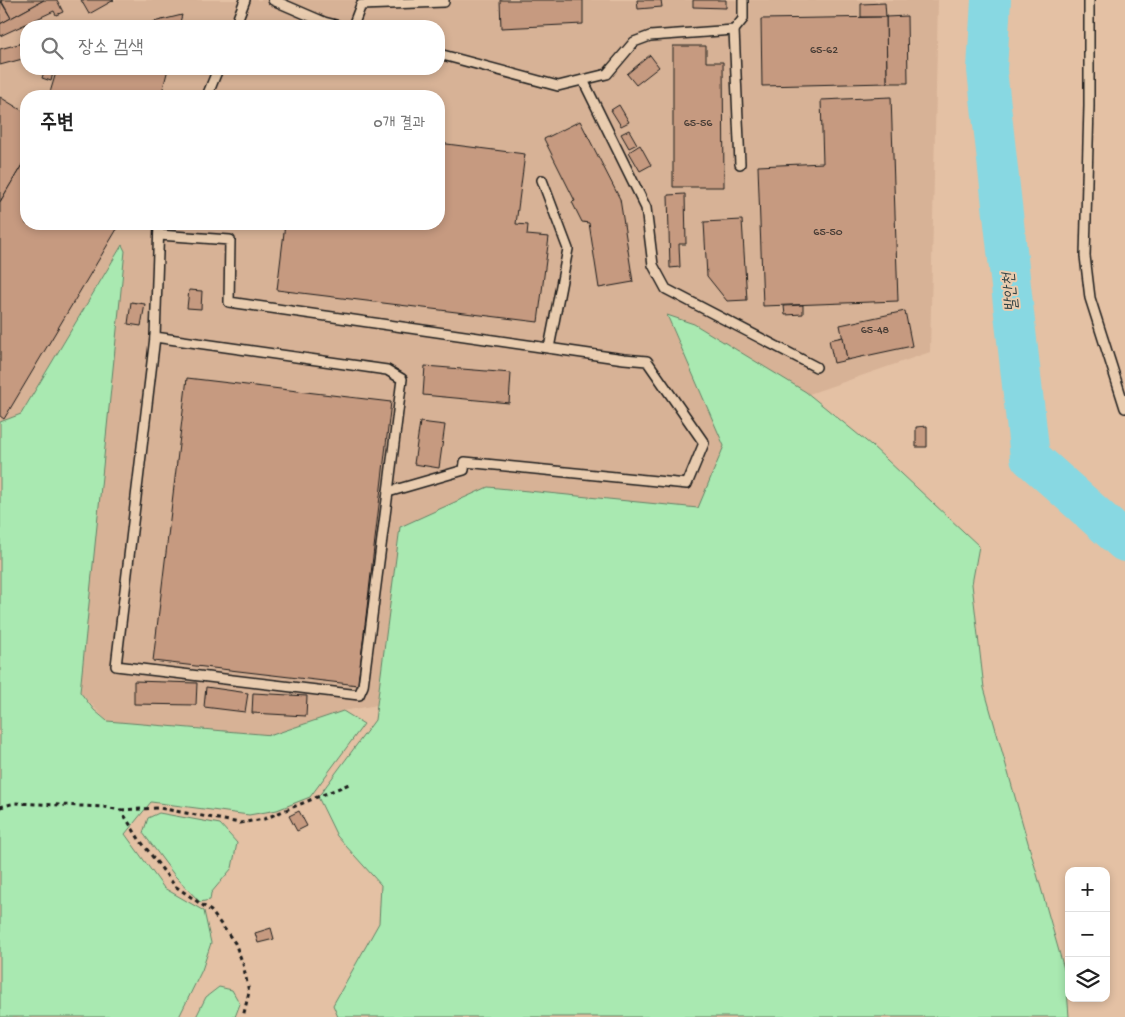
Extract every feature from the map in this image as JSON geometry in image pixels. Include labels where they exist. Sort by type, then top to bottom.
[{"type":"lane","points":[[237,20],[245,0]]},
{"type":"lane","points":[[273,0],[319,20]]},
{"type":"lane","points":[[355,20],[361,5],[444,2],[444,0]]},
{"type":"lane","points":[[740,164],[734,30],[743,19],[743,0]]},
{"type":"lane","points":[[1089,0],[1089,106],[1084,256],[1090,298],[1125,408]]},
{"type":"lane","points":[[445,56],[558,86],[607,74],[634,42],[650,36],[734,30]]},
{"type":"lane","points":[[209,90],[216,75]]},
{"type":"lane","points":[[583,80],[646,208],[653,265],[666,289],[816,367]]},
{"type":"lane","points":[[542,180],[568,249],[549,348]]},
{"type":"lane","points":[[155,337],[387,370],[402,379],[363,686],[359,695],[116,666],[155,337],[158,230]]},
{"type":"lane","points":[[158,235],[230,240],[229,302],[549,348],[647,360],[704,443],[687,484],[465,462],[464,470],[388,492]]},
{"type":"path","points":[[0,807],[16,803],[104,807],[121,810],[159,808],[240,823],[264,820],[349,784]]},
{"type":"path","points":[[121,810],[139,839],[175,886],[211,911],[235,942],[243,964],[249,992],[243,1017]]},
{"type":"shaded area","points":[[0,0],[938,0],[930,352],[809,394],[694,324],[667,316],[724,446],[698,509],[488,487],[400,527],[377,705],[343,711],[273,735],[107,721],[80,692],[121,246],[21,414],[0,422]]},
{"type":"green space","points":[[122,245],[125,251],[80,692],[94,710],[107,721],[272,735],[343,711],[364,724],[310,797],[277,810],[249,815],[151,802],[125,834],[164,888],[204,911],[211,943],[202,970],[179,1017],[0,1017],[0,422],[21,414]]},
{"type":"green space","points":[[667,315],[694,324],[806,392],[871,445],[979,546],[972,584],[984,688],[1065,972],[1065,1002],[1068,1002],[1069,1017],[338,1017],[333,1005],[379,923],[381,885],[337,836],[318,797],[375,720],[400,527],[488,487],[698,508],[724,446]]},
{"type":"green space","points":[[159,813],[220,824],[237,843],[232,868],[211,893],[210,900],[200,902],[175,876],[143,833],[148,818]]},
{"type":"green space","points":[[219,987],[232,990],[240,1004],[235,1017],[196,1017],[206,997]]},
{"type":"building","points":[[0,0],[11,18],[0,24]]},
{"type":"building","points":[[1,0],[44,0],[11,18]]},
{"type":"building","points":[[44,0],[57,0],[63,12],[56,15],[54,11],[35,20],[20,20],[20,27],[0,36],[0,24]]},
{"type":"building","points":[[81,0],[114,0],[89,14]]},
{"type":"building","points":[[500,0],[583,0],[583,24],[501,28]]},
{"type":"building","points":[[637,0],[661,0],[662,7],[638,9]]},
{"type":"building","points":[[693,0],[726,0],[726,8],[693,7]]},
{"type":"building","points":[[885,3],[886,17],[861,17],[861,4]]},
{"type":"building","points":[[182,15],[181,20],[162,20]]},
{"type":"building","points":[[907,16],[908,83],[887,83],[886,17]]},
{"type":"building","points":[[886,17],[887,83],[762,86],[761,19]]},
{"type":"building","points":[[20,44],[20,60],[0,65],[0,49]]},
{"type":"building","points":[[673,46],[706,46],[706,62],[723,62],[724,187],[673,187]]},
{"type":"building","points":[[650,55],[659,67],[636,85],[627,74]]},
{"type":"building","points":[[43,75],[52,75],[51,81],[42,78]]},
{"type":"building","points":[[55,75],[166,75],[163,90],[51,90]]},
{"type":"building","points":[[0,97],[20,109],[20,168],[0,202]]},
{"type":"building","points":[[891,97],[898,301],[763,306],[758,166],[823,163],[821,100]]},
{"type":"building","points":[[619,105],[629,122],[621,126],[611,110]]},
{"type":"building","points":[[580,121],[620,199],[633,282],[599,288],[589,223],[582,222],[572,202],[575,201],[544,139]]},
{"type":"building","points":[[629,130],[637,144],[629,148],[621,134]]},
{"type":"building","points":[[445,144],[525,154],[516,224],[528,225],[527,235],[549,237],[538,322],[277,290],[284,230],[445,230]]},
{"type":"building","points":[[640,145],[651,165],[640,171],[629,152]]},
{"type":"building","points":[[20,168],[20,230],[116,230],[4,419],[0,416],[0,202]]},
{"type":"building","points":[[685,194],[686,244],[679,244],[680,267],[670,268],[668,195]]},
{"type":"building","points":[[742,220],[747,300],[727,301],[707,276],[704,222]]},
{"type":"building","points":[[189,290],[202,291],[201,309],[187,308]]},
{"type":"building","points":[[131,302],[145,304],[141,326],[128,324]]},
{"type":"building","points":[[803,305],[803,314],[785,315],[784,306]]},
{"type":"building","points":[[905,311],[912,346],[847,360],[840,325]]},
{"type":"building","points":[[843,337],[847,360],[834,363],[829,340]]},
{"type":"building","points":[[425,366],[511,373],[509,403],[423,395]]},
{"type":"building","points":[[187,378],[391,402],[358,685],[153,661]]},
{"type":"building","points":[[420,422],[445,425],[439,468],[414,464]]},
{"type":"building","points":[[927,426],[927,447],[916,447],[916,427]]},
{"type":"building","points":[[134,681],[197,683],[196,705],[134,704]]},
{"type":"building","points":[[206,687],[248,693],[245,712],[204,707]]},
{"type":"building","points":[[253,693],[307,696],[306,716],[252,713]]},
{"type":"building","points":[[299,811],[307,826],[297,831],[289,816]]},
{"type":"building","points":[[271,928],[274,939],[258,943],[255,933]]},
{"type":"waterway","name":"발안천","points":[[991,0],[987,70],[1030,457],[1125,542]]}]
